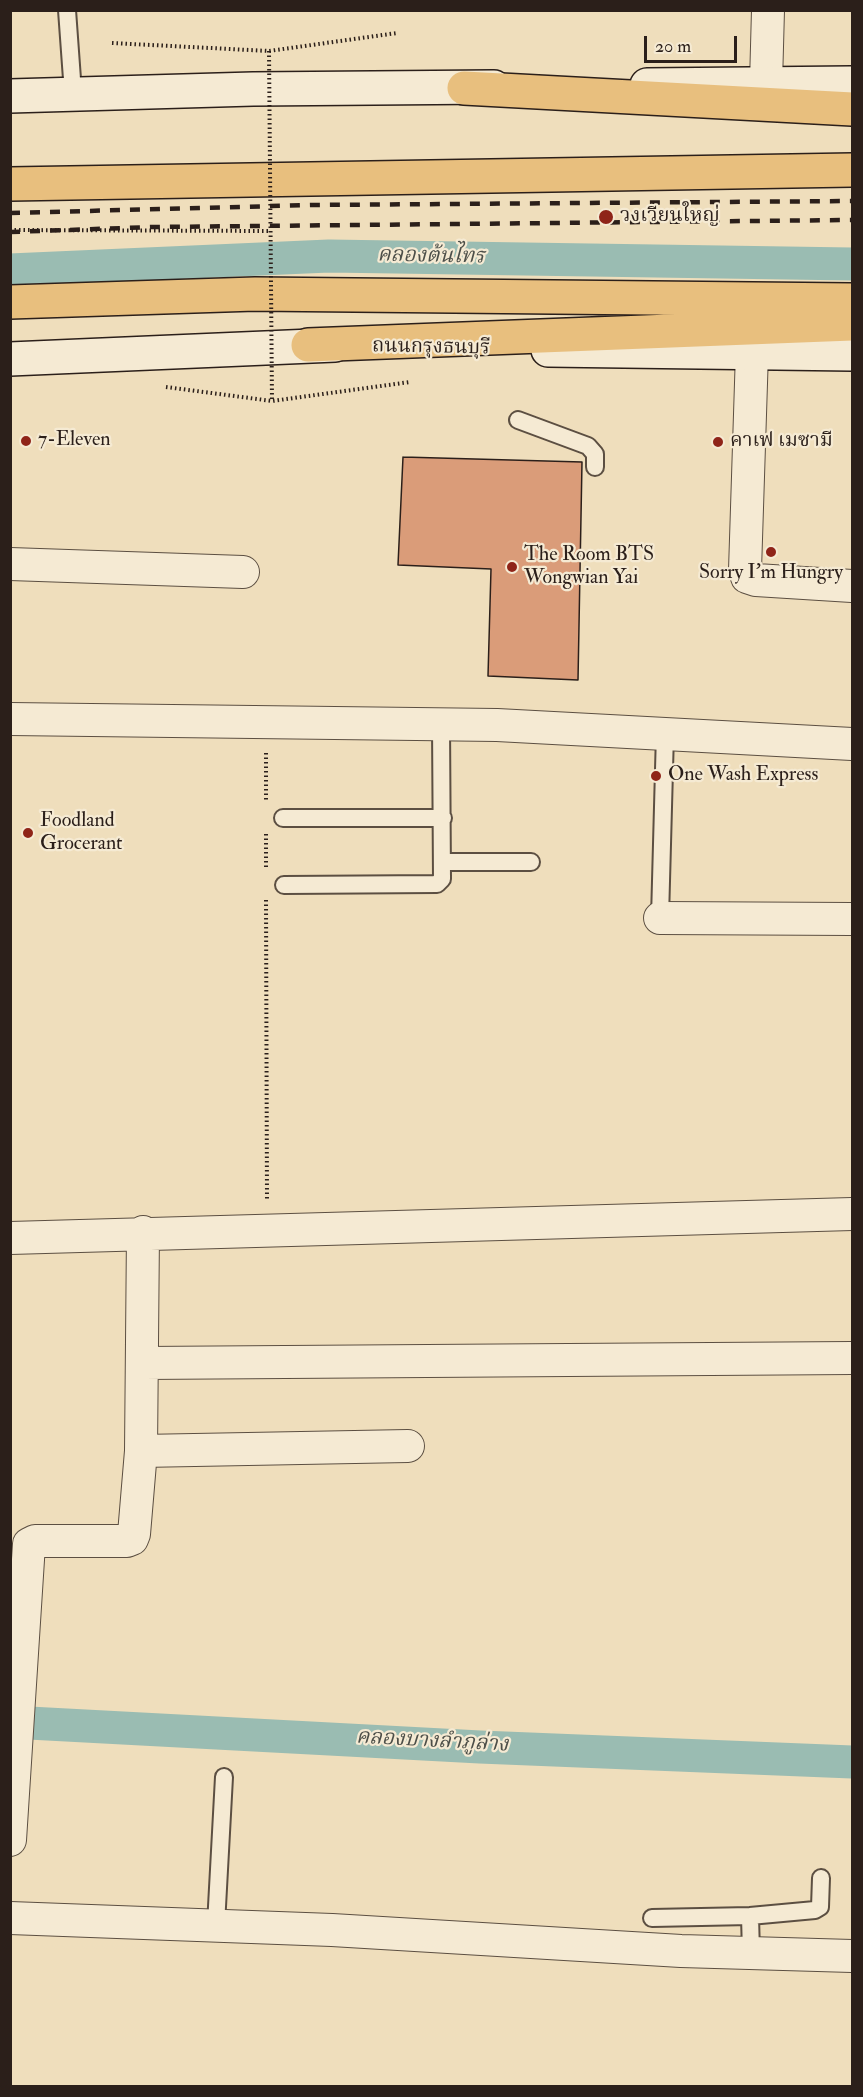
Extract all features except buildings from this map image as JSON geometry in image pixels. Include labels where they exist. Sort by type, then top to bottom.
[{"type":"main road","points":[[10,96],[73,93],[766,82],[852,83]]},
{"type":"main road","points":[[464,88],[852,109]]},
{"type":"main road","points":[[10,184],[852,170]]},
{"type":"main road","points":[[10,302],[255,294],[852,300]]},
{"type":"main road","points":[[308,345],[852,324]]},
{"type":"main road","name":"ถนนกรุงธนบุรี","points":[[10,359],[308,345],[852,354]]},
{"type":"street","points":[[766,82],[768,10]]},
{"type":"street","points":[[752,352],[747,577],[756,580],[852,586]]},
{"type":"street","points":[[10,564],[243,572]]},
{"type":"street","points":[[10,719],[441,724],[665,733],[852,744]]},
{"type":"street","points":[[660,918],[852,919]]},
{"type":"street","points":[[10,1238],[268,1228],[852,1214]]},
{"type":"street","points":[[10,1840],[17,1706],[17,1616],[29,1544],[35,1541],[127,1541],[132,1539],[141,1451],[144,1363],[143,1232]]},
{"type":"street","points":[[144,1363],[852,1358]]},
{"type":"street","points":[[141,1451],[408,1446]]},
{"type":"street","points":[[10,1918],[216,1925],[751,1953],[852,1956]]},
{"type":"lane","points":[[67,10],[73,93]]},
{"type":"lane","points":[[518,420],[588,446],[596,454],[596,466]]},
{"type":"lane","points":[[284,885],[429,886],[437,884],[442,879],[441,724]]},
{"type":"lane","points":[[660,918],[665,733]]},
{"type":"lane","points":[[283,818],[443,818]]},
{"type":"lane","points":[[442,862],[531,862]]},
{"type":"lane","points":[[216,1925],[224,1777]]},
{"type":"lane","points":[[652,1918],[750,1916],[818,1909],[821,1878]]},
{"type":"lane","points":[[750,1916],[751,1953]]},
{"type":"path","points":[[112,43],[269,51],[397,33]]},
{"type":"path","points":[[269,51],[272,400]]},
{"type":"path","points":[[10,230],[271,231]]},
{"type":"path","points":[[166,387],[272,400],[410,382]]},
{"type":"path","points":[[267,1081],[268,1228]]},
{"type":"waterway","name":"คลองต้นไทร","points":[[10,270],[329,256],[852,264]]},
{"type":"waterway","name":"คลองบางลำภูล่าง","points":[[10,1722],[480,1747],[852,1762]]},
{"type":"railway","points":[[10,213],[312,205],[852,201]]},
{"type":"railway","points":[[10,232],[153,227],[852,220]]},
{"type":"place","name":"วงเวียนใหญ่","points":[[606,217]]},
{"type":"place","name":"7-Eleven","points":[[26,441]]},
{"type":"place","name":"คาเฟ เมซามี","points":[[718,442]]},
{"type":"place","name":"Sorry I’m Hungry","points":[[771,552]]},
{"type":"place","name":"The Room BTS Wongwian Yai","points":[[512,567]]},
{"type":"place","name":"One Wash Express","points":[[656,776]]},
{"type":"place","name":"Foodland Grocerant","points":[[28,833]]}]
